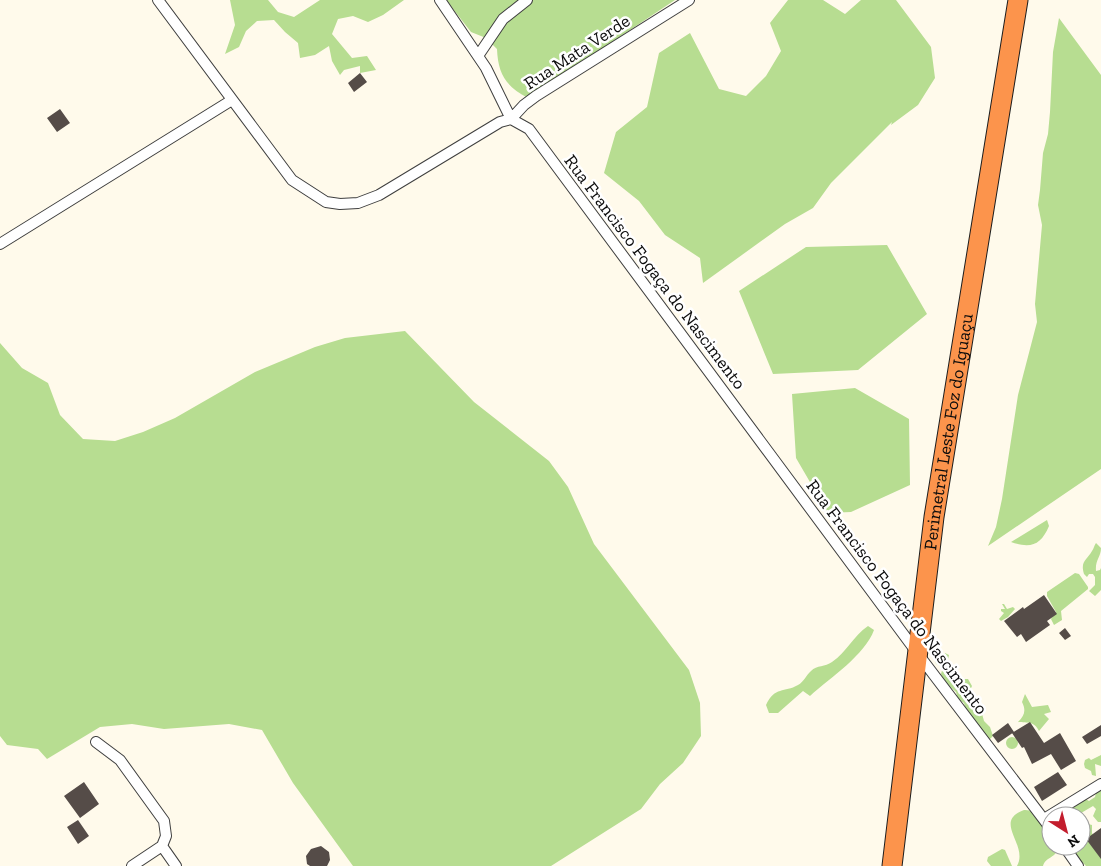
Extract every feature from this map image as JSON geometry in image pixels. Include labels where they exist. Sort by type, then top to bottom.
[{"type":"highway","name":"Perimetral Leste Foz do Iguaçu","points":[[892,866],[934,517],[1018,0]]},
{"type":"street","points":[[158,0],[292,180],[326,202],[340,204],[358,203],[379,196],[485,130],[500,122],[511,119],[498,90],[478,56],[440,0]]},
{"type":"street","points":[[478,56],[503,19],[527,0]]},
{"type":"street","name":"Rua Mata Verde","points":[[511,119],[524,105],[536,96],[689,0]]},
{"type":"street","points":[[0,244],[232,100]]},
{"type":"street","name":"Rua Francisco Fogaça do Nascimento","points":[[511,119],[529,130],[918,654],[1041,814]]},
{"type":"street","points":[[96,742],[120,760],[164,821],[166,836],[162,846],[132,866]]},
{"type":"street","points":[[1064,806],[1101,784]]},
{"type":"street","points":[[162,846],[176,866]]},
{"type":"green space","points":[[230,0],[268,0],[278,12],[294,17],[320,0],[404,0],[383,15],[368,22],[353,16],[338,19],[332,34],[352,58],[367,56],[376,70],[360,73],[360,66],[344,70],[340,75],[332,61],[329,46],[315,55],[300,58],[298,43],[274,20],[257,21],[246,31],[239,47],[225,54],[235,25]]},
{"type":"green space","points":[[446,0],[675,0],[528,98],[508,84],[504,78],[499,65],[497,49],[486,38],[471,32]]},
{"type":"green space","points":[[788,0],[823,0],[845,14],[861,0],[896,0],[931,47],[935,78],[918,105],[891,125],[892,122],[831,183],[813,208],[785,224],[703,283],[700,258],[665,235],[639,201],[604,173],[616,132],[647,107],[659,53],[690,33],[719,89],[746,96],[766,76],[781,51],[770,23]]},
{"type":"green space","points":[[1059,18],[1101,75],[1101,469],[988,546],[996,527],[1018,395],[1037,322],[1035,304],[1042,225],[1038,205],[1043,153],[1048,134],[1053,52]]},
{"type":"green space","points":[[887,245],[927,314],[858,370],[773,374],[739,291],[806,247]]},
{"type":"green space","points":[[405,331],[474,402],[549,461],[568,487],[594,544],[689,670],[700,703],[701,736],[683,763],[660,784],[641,809],[551,866],[353,866],[293,783],[262,730],[229,724],[164,729],[132,724],[100,727],[47,759],[38,749],[7,745],[0,736],[0,343],[22,368],[48,383],[60,415],[83,439],[115,441],[143,432],[175,418],[255,372],[315,347],[345,338]]},
{"type":"green space","points":[[855,388],[909,419],[910,485],[851,512],[828,513],[796,458],[792,394]]},
{"type":"green space","points":[[1047,520],[1049,526],[1039,541],[1030,545],[1011,542]]},
{"type":"green space","points":[[1096,543],[1101,548],[1096,571],[1101,568],[1101,590],[1095,596],[1089,591],[1095,585],[1095,577],[1093,574],[1089,574],[1087,577],[1084,574],[1083,566]]},
{"type":"green space","points":[[1075,573],[1079,574],[1088,589],[1061,611],[1062,620],[1054,625],[1051,619],[1056,612],[1047,596],[1047,592]]},
{"type":"green space","points":[[1002,604],[1007,609],[1013,607],[1015,609],[1008,617],[1001,621],[999,619],[1004,613],[1001,609],[1005,609]]},
{"type":"green space","points":[[868,626],[874,630],[863,648],[846,666],[810,696],[803,691],[778,713],[769,713],[766,705],[776,692],[798,685],[813,669],[832,662]]},
{"type":"green space","points":[[936,653],[941,654],[943,657],[945,653],[949,655],[945,661],[954,674],[960,679],[968,679],[972,686],[967,697],[981,710],[984,721],[990,727],[993,736],[990,739],[986,740],[966,711],[964,703],[958,699],[956,692],[944,681],[941,674],[943,667],[936,664],[934,656]]},
{"type":"green space","points":[[1025,694],[1032,707],[1048,705],[1051,712],[1044,714],[1049,719],[1039,731],[1033,724],[1018,722],[1024,712],[1022,702]]},
{"type":"green space","points":[[1010,737],[1014,737],[1018,743],[1014,749],[1010,749],[1006,745],[1006,741]]},
{"type":"green space","points":[[1101,755],[1101,766],[1095,764],[1096,776],[1092,775],[1091,771],[1085,768],[1085,760],[1089,758],[1091,760]]},
{"type":"green space","points":[[1101,789],[1101,822],[1098,822],[1093,816],[1096,809],[1093,806],[1074,806],[1076,801],[1082,797],[1089,801],[1095,797],[1096,793]]},
{"type":"green space","points":[[1024,810],[1036,814],[1041,819],[1041,856],[1052,856],[1046,860],[1043,866],[1017,866],[1019,850],[1011,827],[1011,821],[1015,815]]},
{"type":"green space","points":[[1091,825],[1092,833],[1101,850],[1101,866],[1086,866],[1076,856],[1091,856]]},
{"type":"green space","points":[[1002,849],[1005,850],[1012,866],[991,866],[987,861],[988,857]]},
{"type":"building","points":[[360,73],[367,82],[354,92],[348,83]]},
{"type":"building","points":[[60,109],[70,123],[57,132],[47,118]]},
{"type":"building","points":[[1044,595],[1057,614],[1047,621],[1050,625],[1026,642],[1021,634],[1017,637],[1004,621]]},
{"type":"building","points":[[1065,628],[1071,636],[1065,640],[1059,633]]},
{"type":"building","points":[[1030,722],[1044,743],[1060,733],[1076,761],[1061,770],[1051,754],[1032,764],[1024,747],[1022,748],[1012,733]]},
{"type":"building","points":[[1008,723],[1014,732],[998,743],[992,735]]},
{"type":"building","points":[[1101,725],[1101,736],[1087,744],[1082,737]]},
{"type":"building","points":[[1058,772],[1067,785],[1042,801],[1034,787]]},
{"type":"building","points":[[84,782],[99,804],[80,818],[64,796]]},
{"type":"building","points":[[78,820],[89,836],[78,844],[67,827]]},
{"type":"building","points":[[1101,828],[1101,859],[1091,846],[1091,835]]},
{"type":"building","points":[[321,846],[329,852],[330,860],[327,866],[310,866],[307,864],[306,856],[311,849]]}]
